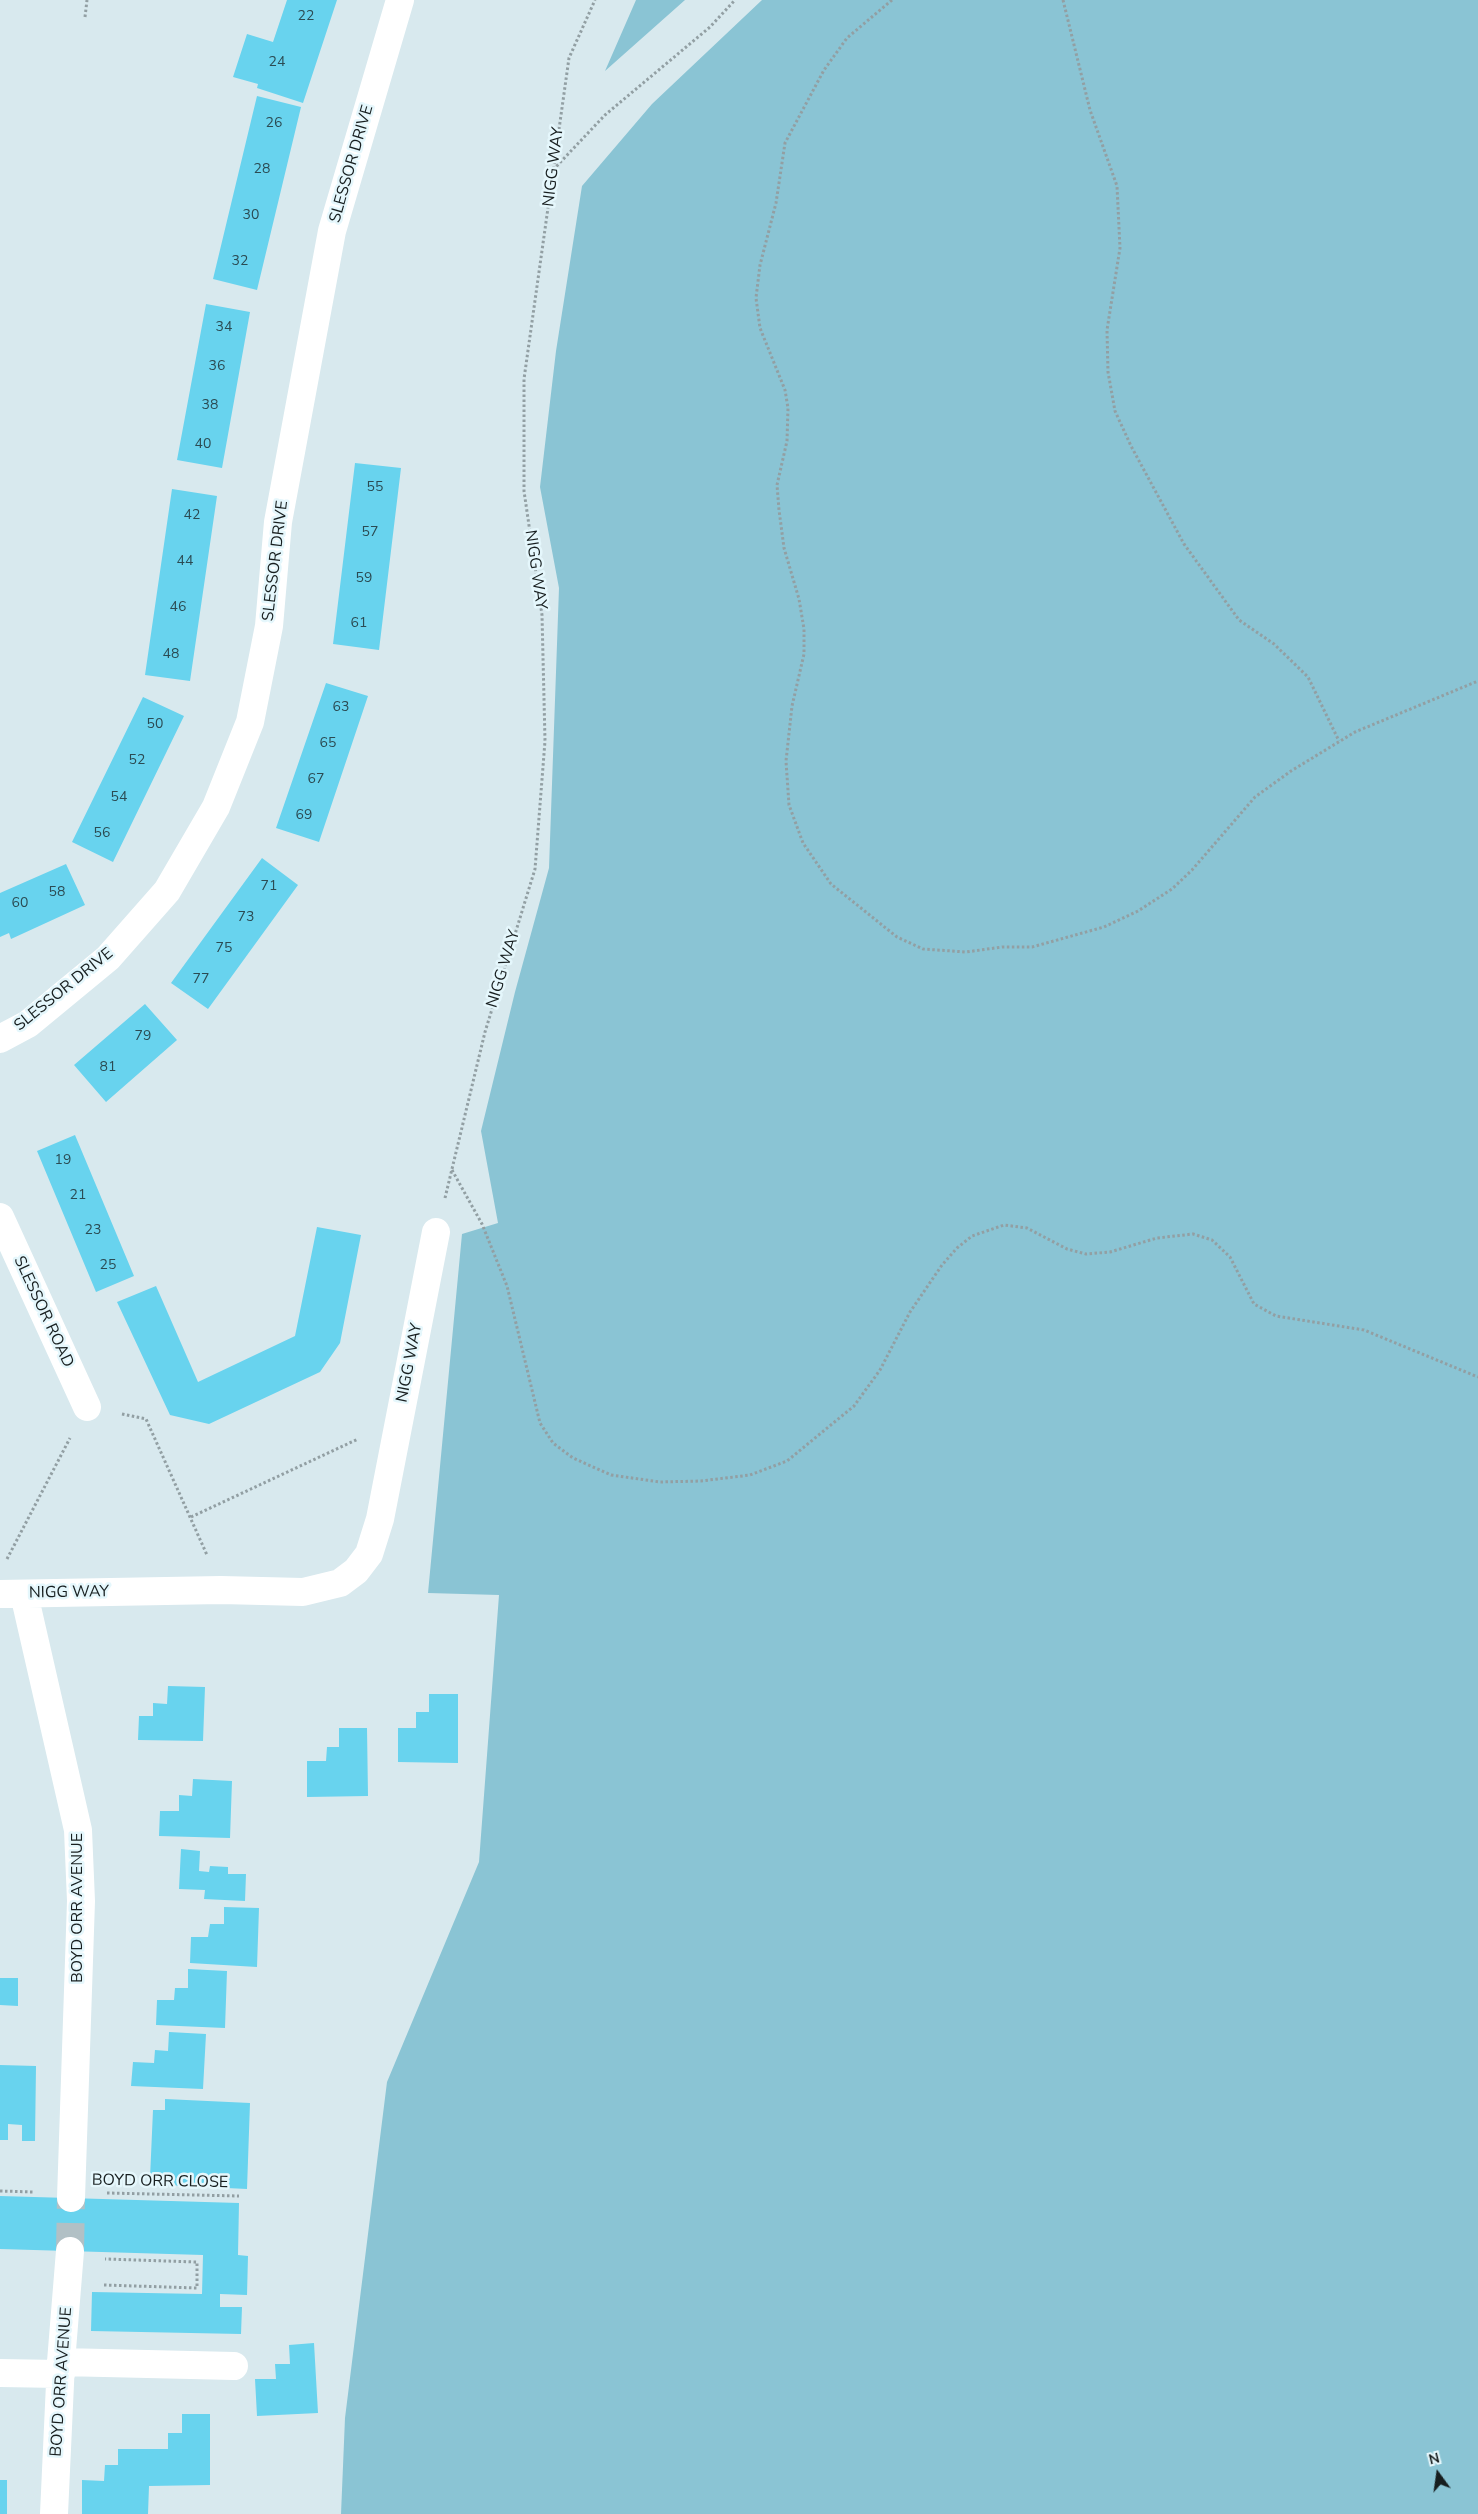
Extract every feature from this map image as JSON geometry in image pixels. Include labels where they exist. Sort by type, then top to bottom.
[{"type":"street","name":"SLESSOR DRIVE","points":[[0,1039],[28,1024],[108,958],[167,891],[216,808],[247,730],[269,626],[278,522],[332,231],[400,0]]},
{"type":"street","name":"SLESSOR ROAD","points":[[0,1217],[87,1407]]},
{"type":"street","name":"NIGG WAY","points":[[12,1594],[221,1590],[303,1592],[340,1583],[356,1571],[369,1554],[376,1536],[436,1232]]},
{"type":"street","name":"BOYD ORR AVENUE","points":[[12,1594],[78,1830],[81,1901],[71,2198]]},
{"type":"street","name":"BOYD ORR AVENUE","points":[[54,2514],[61,2368],[70,2251]]},
{"type":"street","points":[[0,2373],[61,2368],[234,2366]]},
{"type":"path","points":[[85,17],[87,0]]},
{"type":"path","name":"NIGG WAY","points":[[436,1232],[485,1032],[535,868],[545,741],[542,615],[524,491],[524,379],[569,58],[595,0]]},
{"type":"path","points":[[552,171],[606,115],[710,27],[736,0]]},
{"type":"path","points":[[892,0],[847,38],[824,70],[785,143],[776,203],[760,265],[756,298],[760,328],[785,390],[788,408],[787,441],[777,486],[784,548],[801,614],[804,654],[792,706],[786,761],[789,805],[803,843],[831,884],[897,937],[924,950],[966,952],[1002,947],[1032,947],[1104,927],[1138,911],[1172,889],[1192,870],[1255,797],[1291,771],[1355,732],[1478,681]]},
{"type":"path","points":[[1063,0],[1090,110],[1117,186],[1120,248],[1107,330],[1108,372],[1115,411],[1131,446],[1184,544],[1239,620],[1274,644],[1308,677],[1339,741]]},
{"type":"path","points":[[452,1170],[482,1224],[507,1286],[540,1423],[553,1443],[573,1458],[611,1476],[660,1482],[701,1481],[750,1475],[787,1461],[854,1406],[880,1370],[910,1312],[942,1264],[972,1236],[1004,1225],[1027,1228],[1067,1249],[1086,1254],[1110,1252],[1157,1238],[1193,1234],[1212,1240],[1230,1257],[1254,1304],[1276,1316],[1364,1330],[1478,1377]]},
{"type":"path","points":[[5,1563],[87,1407],[146,1418],[191,1517],[221,1590]]},
{"type":"path","points":[[191,1517],[398,1421]]},
{"type":"path","name":"BOYD ORR CLOSE","points":[[101,2193],[239,2196]]},
{"type":"path","points":[[68,2286],[196,2288],[198,2262],[99,2259]]},
{"type":"shaded area","points":[[636,0],[685,0],[605,71]]},
{"type":"shaded area","points":[[762,0],[1478,0],[1478,2514],[341,2514],[345,2418],[387,2082],[479,1862],[499,1595],[428,1593],[462,1234],[498,1223],[481,1131],[515,992],[549,868],[559,588],[540,487],[556,351],[582,186],[652,104]]},
{"type":"building","points":[[287,0],[337,0],[303,103],[257,88],[258,84],[233,77],[247,34],[273,42]]},
{"type":"building","points":[[257,96],[301,107],[257,290],[213,279]]},
{"type":"building","points":[[206,304],[250,312],[222,468],[177,460]]},
{"type":"building","points":[[355,463],[401,468],[379,650],[333,644]]},
{"type":"building","points":[[172,489],[217,496],[190,681],[145,675]]},
{"type":"building","points":[[326,683],[368,696],[319,842],[276,828]]},
{"type":"building","points":[[143,697],[184,716],[113,862],[72,842]]},
{"type":"building","points":[[262,858],[298,885],[208,1009],[171,983]]},
{"type":"building","points":[[66,864],[85,905],[11,939],[9,933],[0,937],[0,893]]},
{"type":"building","points":[[145,1004],[177,1040],[106,1102],[74,1065]]},
{"type":"building","points":[[75,1135],[134,1276],[96,1292],[37,1151]]},
{"type":"building","points":[[317,1227],[361,1235],[340,1343],[320,1372],[209,1424],[170,1415],[117,1302],[156,1286],[198,1382],[295,1336]]},
{"type":"building","points":[[168,1686],[205,1687],[203,1741],[138,1740],[139,1716],[153,1716],[153,1703],[167,1704]]},
{"type":"building","points":[[429,1694],[458,1694],[458,1763],[398,1762],[398,1728],[416,1728],[416,1712],[429,1712]]},
{"type":"building","points":[[339,1728],[367,1728],[368,1796],[307,1797],[307,1761],[326,1761],[327,1747],[339,1747]]},
{"type":"building","points":[[193,1779],[232,1781],[230,1838],[159,1836],[160,1811],[179,1811],[179,1795],[192,1796]]},
{"type":"building","points":[[181,1849],[200,1851],[199,1871],[209,1872],[210,1866],[228,1867],[228,1874],[246,1874],[245,1901],[204,1899],[205,1890],[179,1889]]},
{"type":"building","points":[[224,1907],[259,1908],[257,1967],[190,1963],[191,1937],[208,1937],[210,1924],[224,1924]]},
{"type":"building","points":[[188,1969],[227,1971],[225,2028],[156,2025],[157,2000],[174,2000],[175,1988],[188,1988]]},
{"type":"building","points":[[0,1978],[18,1978],[18,2006],[0,2005]]},
{"type":"building","points":[[169,2032],[206,2034],[203,2089],[131,2086],[133,2062],[154,2063],[155,2050],[168,2051]]},
{"type":"building","points":[[0,2065],[36,2066],[35,2141],[22,2141],[22,2125],[8,2124],[8,2140],[0,2140]]},
{"type":"building","points":[[165,2099],[250,2103],[247,2189],[165,2185],[165,2178],[150,2178],[153,2110],[165,2110]]},
{"type":"building","points":[[0,2196],[239,2203],[238,2255],[248,2256],[247,2295],[220,2294],[220,2307],[242,2307],[241,2334],[91,2331],[92,2292],[202,2294],[203,2255],[0,2249]]},
{"type":"building","points":[[314,2343],[318,2413],[257,2416],[255,2379],[276,2379],[275,2364],[290,2364],[289,2345]]},
{"type":"building","points":[[182,2414],[210,2414],[210,2485],[149,2486],[148,2514],[82,2514],[82,2480],[104,2481],[105,2465],[118,2465],[118,2449],[168,2449],[168,2433],[182,2433]]},
{"type":"building","points":[[0,2480],[7,2480],[7,2514],[0,2514]]},
{"type":"tunnel","points":[[70,2251],[71,2198]]}]
